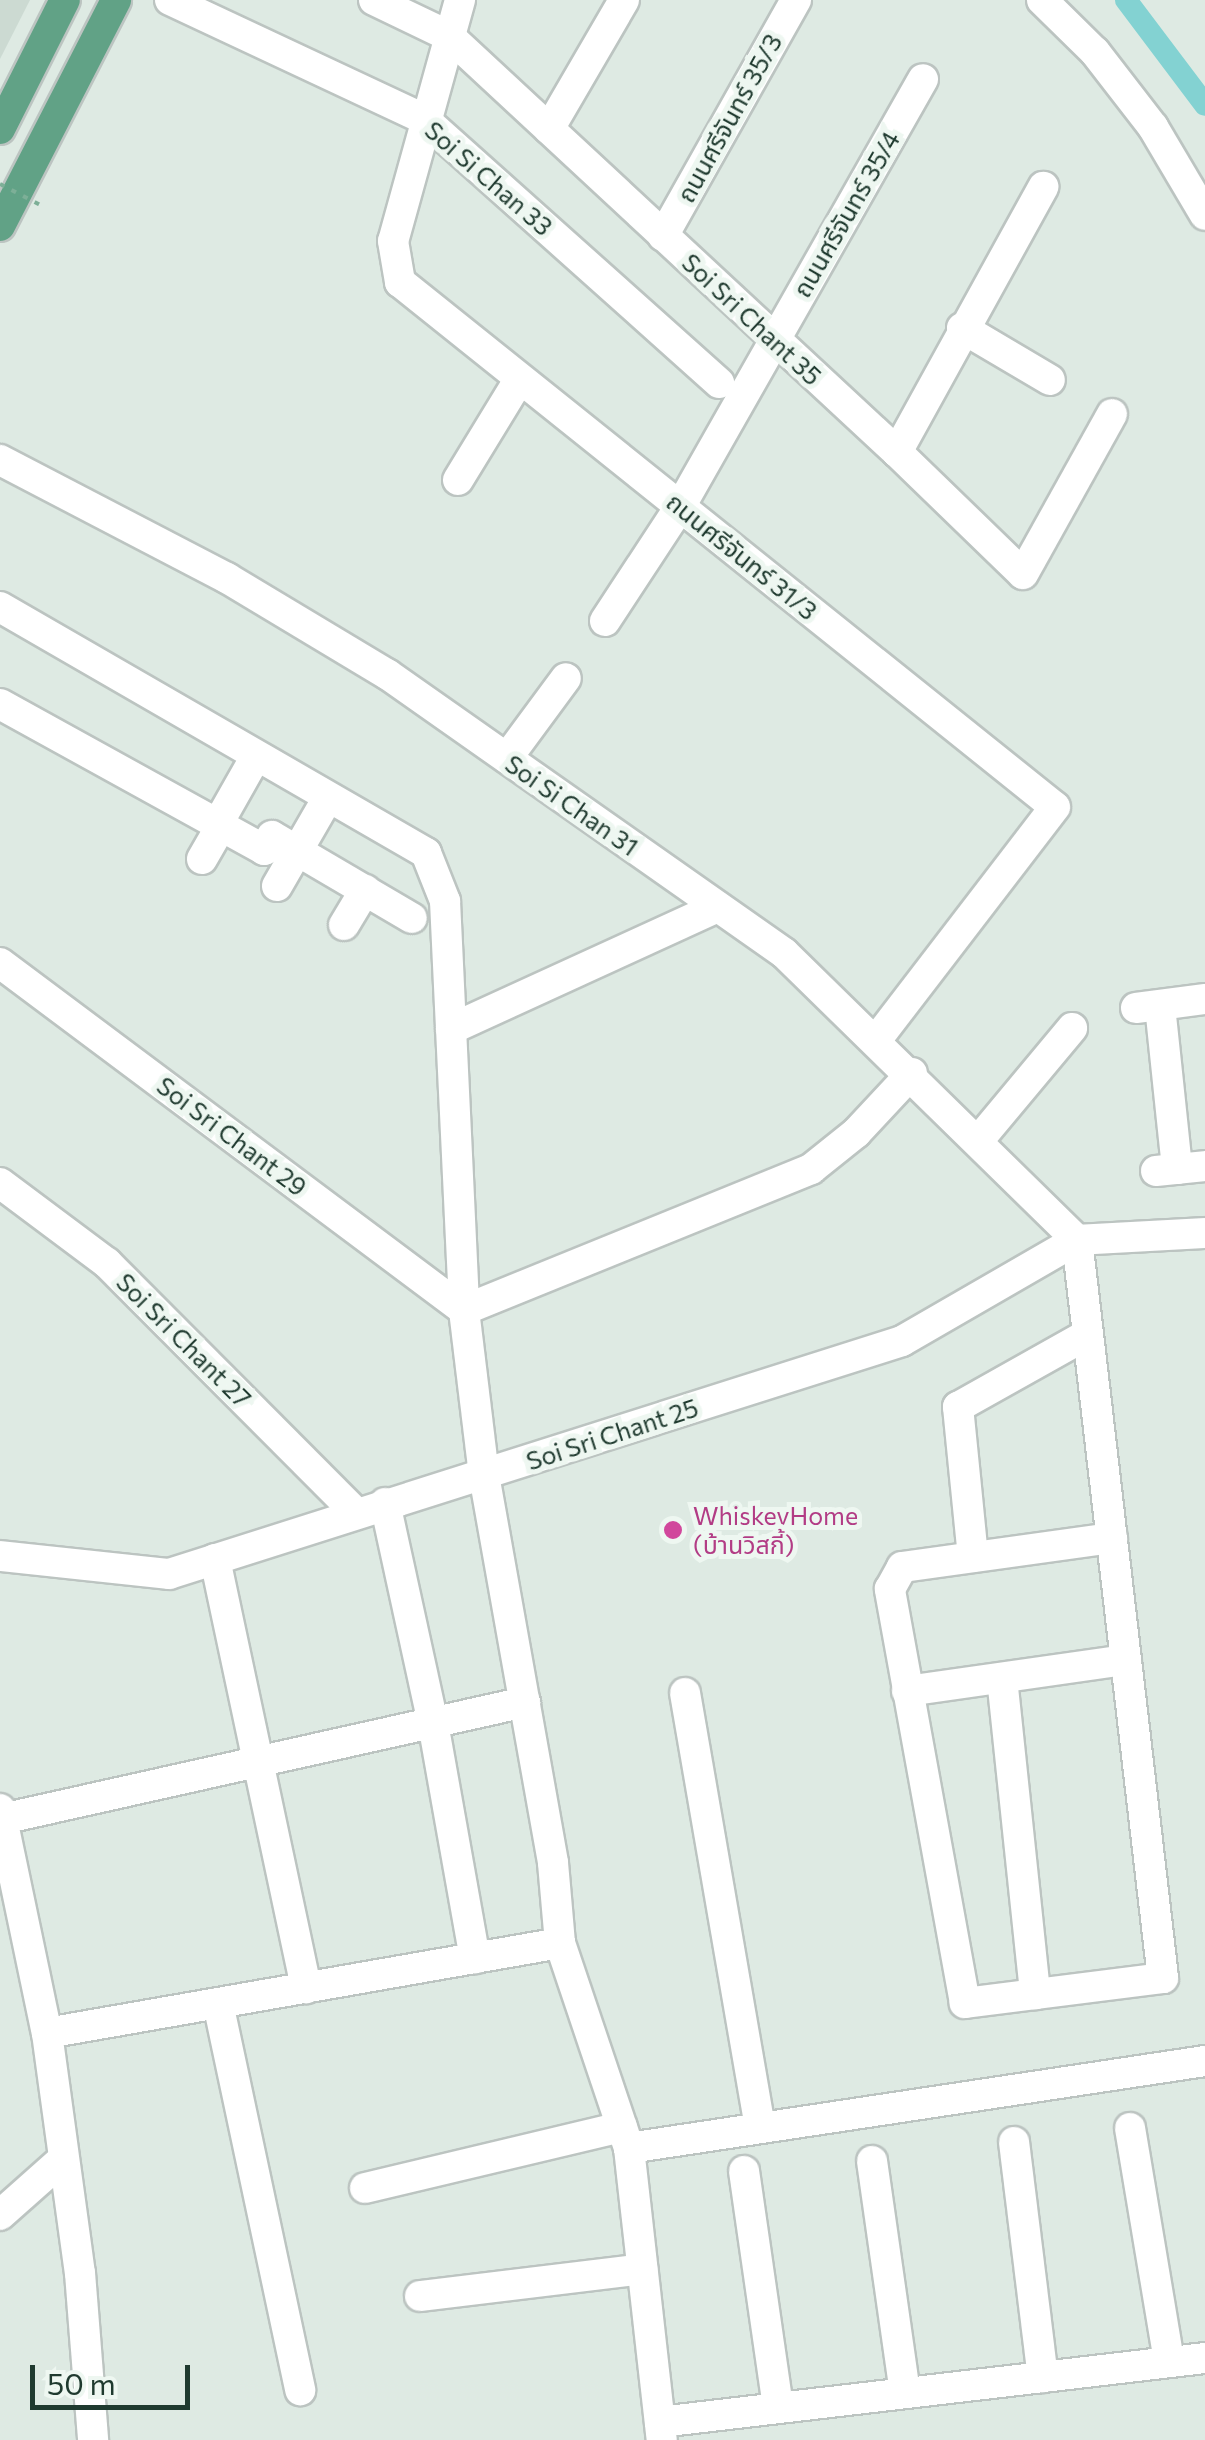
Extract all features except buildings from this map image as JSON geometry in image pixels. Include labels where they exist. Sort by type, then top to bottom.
[{"type":"main road","points":[[0,129],[65,0]]},
{"type":"main road","points":[[0,226],[116,0]]},
{"type":"street","name":"Soi Si Chan 33","points":[[170,0],[424,120],[719,383]]},
{"type":"street","name":"Soi Sri Chant 35","points":[[374,0],[449,36],[1023,574],[1112,414]]},
{"type":"street","name":"ถนนศรีจันทร์ 31/3","points":[[460,0],[393,241],[400,282],[1055,807],[878,1038]]},
{"type":"street","points":[[549,130],[624,0]]},
{"type":"street","name":"ถนนศรีจันทร์ 35/3","points":[[663,236],[796,0]]},
{"type":"street","points":[[1042,0],[1096,52],[1153,127],[1205,215]]},
{"type":"street","name":"ถนนศรีจันทร์ 35/4","points":[[604,621],[680,507],[923,78]]},
{"type":"street","points":[[897,452],[1042,187]]},
{"type":"street","points":[[962,328],[1050,380]]},
{"type":"street","points":[[458,480],[519,380]]},
{"type":"street","name":"Soi Si Chan 31","points":[[0,460],[227,578],[386,674],[784,953],[878,1038],[1077,1240]]},
{"type":"street","points":[[0,608],[426,853],[445,902],[464,1310],[484,1474],[525,1702],[560,1943],[626,2138],[661,2431],[778,2408],[1205,2358]]},
{"type":"street","points":[[507,758],[566,678]]},
{"type":"street","points":[[0,685],[223,819],[264,850],[272,836],[412,918]]},
{"type":"street","points":[[0,704],[223,819],[258,830]]},
{"type":"street","points":[[202,859],[251,766]]},
{"type":"street","points":[[277,886],[322,808]]},
{"type":"street","points":[[344,925],[364,890]]},
{"type":"street","points":[[451,1029],[717,906]]},
{"type":"street","name":"Soi Sri Chant 29","points":[[0,963],[464,1310]]},
{"type":"street","points":[[1179,1169],[1148,1007],[1205,999]]},
{"type":"street","points":[[978,1141],[1072,1028]]},
{"type":"street","points":[[464,1310],[810,1168],[856,1133],[912,1073]]},
{"type":"street","name":"Soi Sri Chant 27","points":[[0,1183],[107,1262],[355,1512]]},
{"type":"street","name":"Soi Sri Chant 25","points":[[0,1556],[169,1574],[902,1341],[1077,1240],[1205,1233]]},
{"type":"street","points":[[1077,1240],[1112,1538],[1163,1978],[965,2003],[890,1590],[902,1568],[1112,1538]]},
{"type":"street","points":[[973,1557],[958,1406],[1088,1334]]},
{"type":"street","points":[[385,1503],[433,1723],[475,1958]]},
{"type":"street","points":[[215,1559],[261,1761],[306,1988]]},
{"type":"street","points":[[907,1691],[1126,1660]]},
{"type":"street","points":[[1002,1678],[1035,1994]]},
{"type":"street","points":[[684,1693],[760,2128]]},
{"type":"street","points":[[93,2440],[47,2033],[1,1814],[525,1702]]},
{"type":"street","points":[[47,2033],[560,1943]]},
{"type":"street","points":[[218,2003],[300,2390]]},
{"type":"street","points":[[365,2188],[626,2138],[760,2128],[1205,2061]]},
{"type":"street","points":[[1130,2128],[1170,2362]]},
{"type":"street","points":[[1014,2142],[1044,2376]]},
{"type":"street","points":[[0,2214],[63,2159]]},
{"type":"street","points":[[872,2161],[905,2393]]},
{"type":"street","points":[[744,2172],[778,2408]]},
{"type":"street","points":[[420,2296],[642,2269]]},
{"type":"path","points":[[0,184],[46,208]]},
{"type":"shaded area","points":[[0,0],[30,0],[0,59]]},
{"type":"waterway","points":[[1126,0],[1205,105]]},
{"type":"place","name":"WhiskeyHome (บ้านวิสกี้)","points":[[673,1530]]}]
